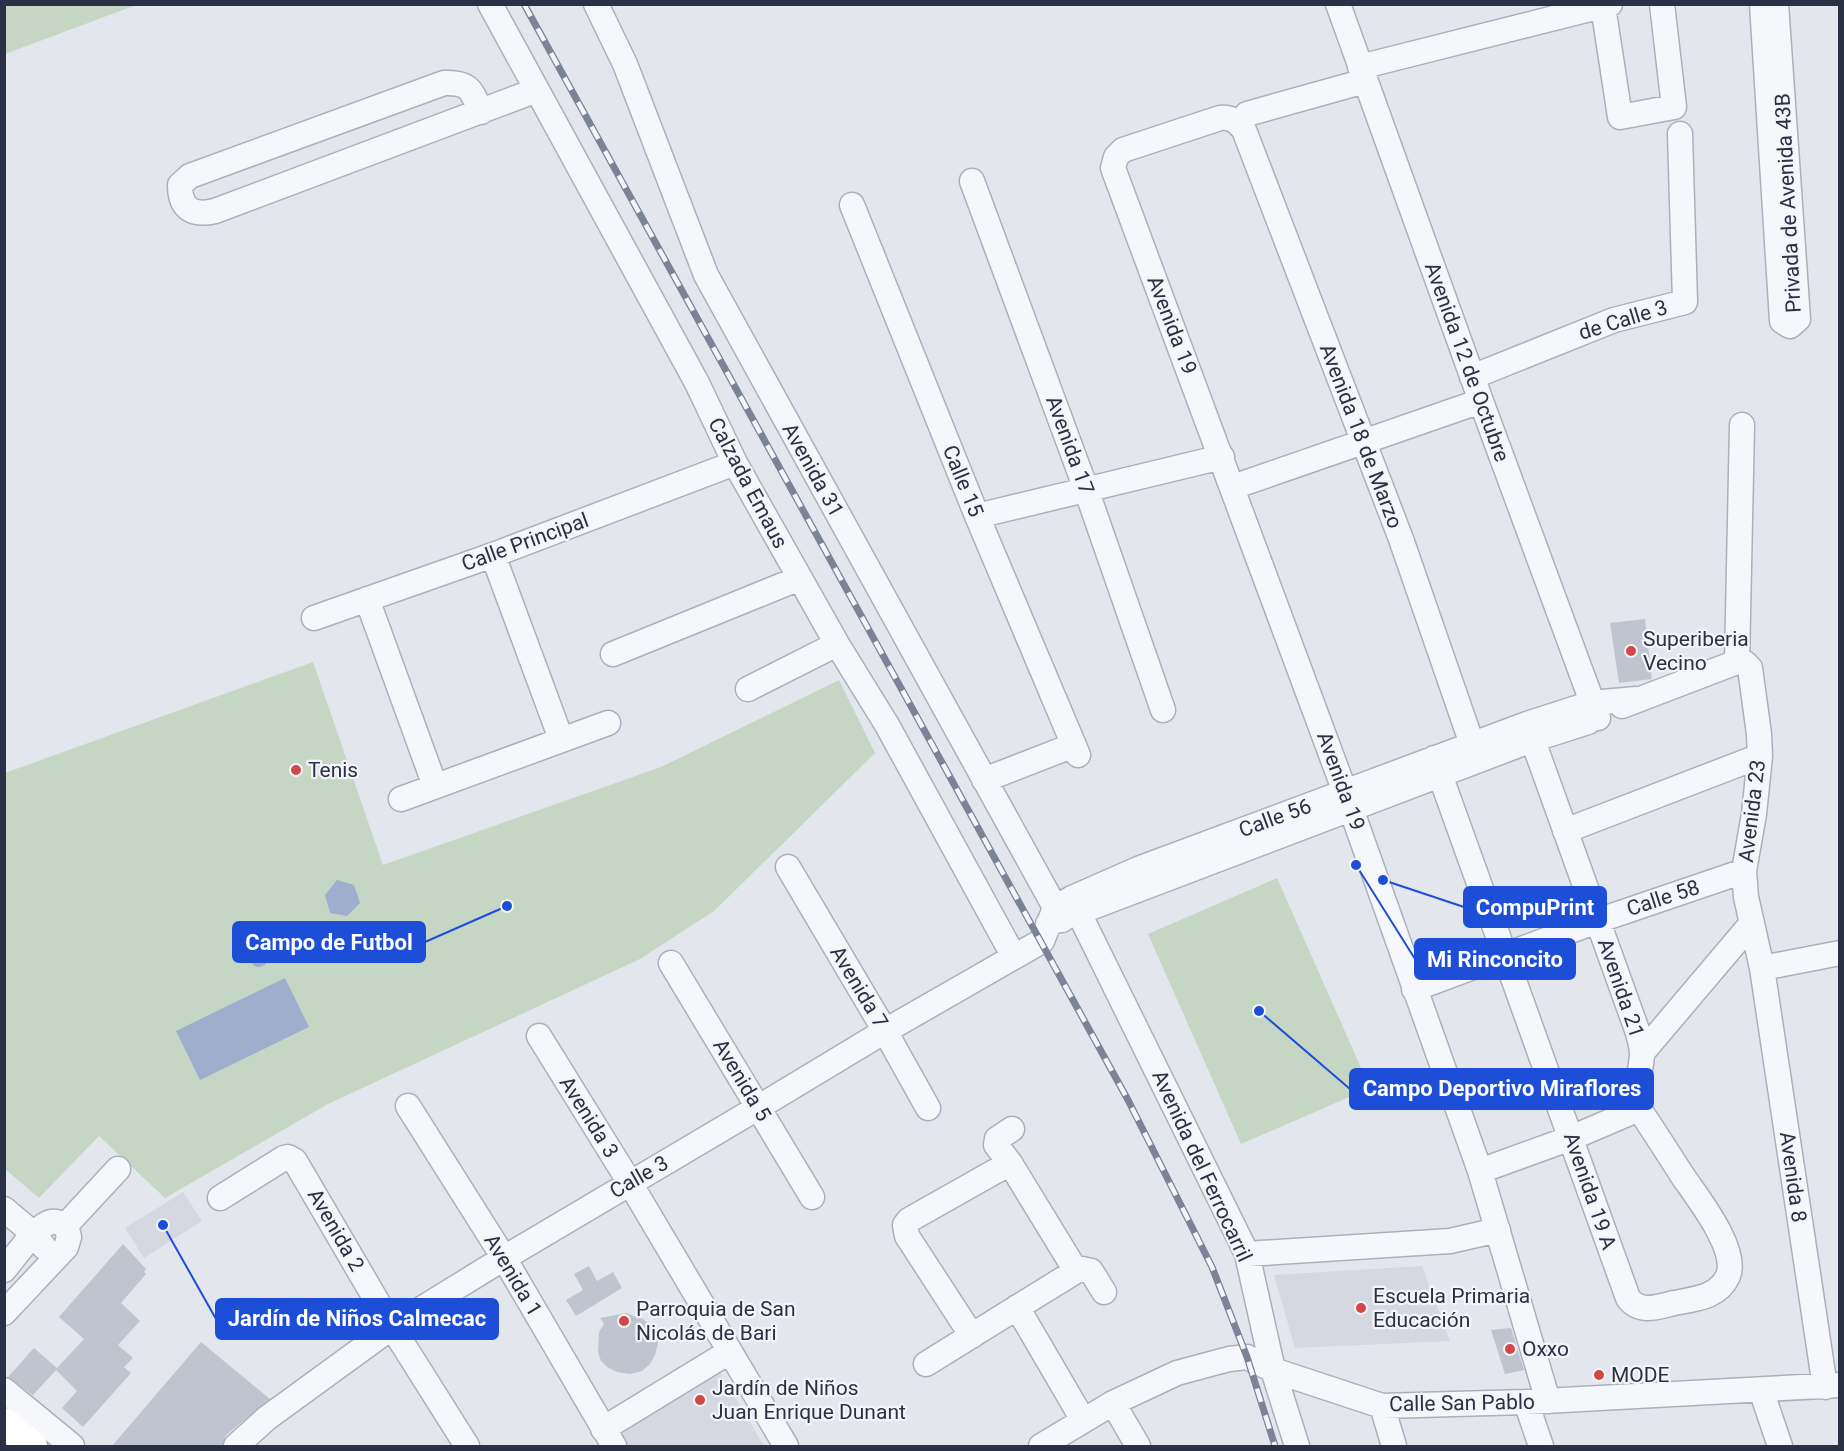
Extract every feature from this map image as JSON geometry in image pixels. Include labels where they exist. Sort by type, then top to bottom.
[{"type":"main road","points":[[4,1423],[32,1446]]},
{"type":"street","name":"Calzada Emaus","points":[[490,4],[697,383],[735,463],[837,644],[887,725],[1014,957]]},
{"type":"street","name":"Avenida 31","points":[[596,4],[625,64],[706,274],[984,780],[1063,913]]},
{"type":"street","name":"Avenida 12 de Octubre","points":[[1338,4],[1595,711]]},
{"type":"street","points":[[1245,122],[1362,74],[1556,11],[1607,5],[1620,117],[1674,108],[1662,4]]},
{"type":"street","name":"Privada de Avenida 43B","points":[[1762,4],[1782,321],[1790,326],[1798,319],[1776,4]]},
{"type":"street","points":[[481,112],[470,88],[458,82],[444,83],[190,176],[180,185],[180,195],[186,206],[194,213],[215,211],[481,112],[537,90]]},
{"type":"street","name":"Avenida 19","points":[[1245,122],[1226,117],[1220,118],[1123,150],[1116,157],[1113,168],[1348,800],[1480,1171],[1498,1230],[1537,1402],[1541,1446]]},
{"type":"street","name":"Avenida 18 de Marzo","points":[[1245,122],[1401,539],[1472,744]]},
{"type":"street","name":"de Calle 3","points":[[1472,377],[1614,320],[1685,302],[1680,134]]},
{"type":"street","name":"Avenida 17","points":[[972,181],[1086,489],[1163,710]]},
{"type":"street","name":"Calle 15","points":[[852,205],[977,516],[1076,750],[984,780]]},
{"type":"street","points":[[1233,487],[1481,401]]},
{"type":"street","points":[[1737,662],[1742,424]]},
{"type":"street","points":[[977,516],[1222,457]]},
{"type":"street","name":"Calle Principal","points":[[314,618],[493,555],[735,463]]},
{"type":"street","points":[[493,555],[561,740]]},
{"type":"street","points":[[613,654],[800,578]]},
{"type":"street","points":[[368,599],[435,786]]},
{"type":"street","points":[[748,689],[837,644]]},
{"type":"street","name":"Calle 56","points":[[1063,913],[1138,869],[1348,800],[1530,732],[1636,699],[1737,662]]},
{"type":"street","name":"Avenida 23","points":[[1737,662],[1744,663],[1750,668],[1759,734],[1760,756],[1754,814],[1744,871],[1746,897],[1762,968]]},
{"type":"street","points":[[401,799],[608,723]]},
{"type":"street","name":"Calle 56","points":[[1438,767],[1472,744],[1530,732]]},
{"type":"street","name":"Avenida 21","points":[[1530,732],[1637,1030],[1642,1053],[1636,1101],[1712,1217],[1728,1254],[1729,1274],[1720,1288],[1710,1295],[1645,1309]]},
{"type":"street","points":[[1565,831],[1760,756]]},
{"type":"street","name":"Avenida 19 A","points":[[1438,767],[1628,1298],[1632,1304],[1645,1309]]},
{"type":"street","name":"Avenida 7","points":[[788,867],[885,1030],[928,1108]]},
{"type":"street","name":"Calle 58","points":[[1414,989],[1597,921],[1744,871]]},
{"type":"street","name":"Calle 3","points":[[236,1446],[267,1418],[392,1327],[885,1030],[1042,941],[1063,913]]},
{"type":"street","name":"Avenida del Ferrocarril","points":[[1063,913],[1247,1254],[1273,1370],[1297,1446]]},
{"type":"street","points":[[1642,1053],[1752,923]]},
{"type":"street","points":[[1762,968],[1839,953]]},
{"type":"street","name":"Avenida 5","points":[[671,963],[812,1197]]},
{"type":"street","name":"Avenida 8","points":[[1762,968],[1832,1386]]},
{"type":"street","name":"Avenida 3","points":[[539,1036],[630,1183],[786,1446]]},
{"type":"street","name":"Avenida 1","points":[[408,1106],[504,1258],[608,1438]]},
{"type":"street","points":[[1480,1171],[1571,1138],[1640,1109]]},
{"type":"street","points":[[1012,1129],[996,1139],[996,1145],[1010,1163],[1076,1271]]},
{"type":"street","name":"Avenida 2","points":[[220,1198],[284,1158],[292,1158],[392,1327],[467,1446]]},
{"type":"street","points":[[972,1336],[907,1236],[905,1225],[1010,1163]]},
{"type":"street","points":[[66,1225],[118,1169]]},
{"type":"street","points":[[4,1209],[35,1235],[54,1260]]},
{"type":"street","points":[[4,1270],[48,1223],[57,1222],[66,1225]]},
{"type":"street","points":[[4,1313],[66,1247],[69,1238],[66,1225]]},
{"type":"street","points":[[1247,1254],[1450,1241],[1498,1230]]},
{"type":"street","points":[[926,1364],[1076,1271],[1091,1270],[1104,1292]]},
{"type":"street","points":[[1017,1308],[1083,1420]]},
{"type":"street","points":[[608,1438],[729,1352]]},
{"type":"street","name":"Calle San Pablo","points":[[1041,1446],[1113,1402],[1177,1373],[1229,1359],[1246,1357],[1273,1370],[1382,1406],[1537,1402],[1832,1386]]},
{"type":"street","points":[[4,1390],[72,1446]]},
{"type":"street","points":[[1761,1390],[1780,1446]]},
{"type":"street","points":[[1113,1402],[1138,1446]]},
{"type":"street","points":[[1382,1406],[1394,1446]]},
{"type":"shaded area","points":[[183,1192],[202,1221],[144,1258],[125,1228]]},
{"type":"shaded area","name":"Escuela Primaria Educación","points":[[1422,1266],[1450,1341],[1295,1348],[1274,1275]]},
{"type":"shaded area","name":"Jardín de Niños Juan Enrique Dunant","points":[[718,1369],[764,1446],[619,1446],[610,1432]]},
{"type":"green space","points":[[5,4],[136,4],[136,5],[5,54]]},
{"type":"green space","points":[[313,662],[383,865],[661,767],[839,680],[875,753],[714,911],[640,959],[328,1104],[165,1198],[99,1136],[39,1198],[5,1169],[5,773]]},
{"type":"green space","points":[[1277,878],[1370,1088],[1241,1144],[1148,934]]},
{"type":"water","points":[[337,880],[354,885],[360,903],[347,916],[330,913],[325,895]]},
{"type":"water","points":[[255,949],[263,949],[268,954],[266,965],[255,967],[250,962],[250,954]]},
{"type":"water","points":[[285,978],[309,1027],[200,1080],[176,1031]]},
{"type":"building","name":"Superiberia Vecino","points":[[1645,619],[1652,679],[1619,683],[1610,623]]},
{"type":"building","points":[[123,1244],[146,1269],[144,1272],[146,1274],[121,1303],[140,1321],[118,1345],[133,1358],[124,1367],[131,1373],[83,1427],[62,1408],[77,1391],[56,1370],[33,1395],[8,1377],[34,1348],[57,1368],[84,1339],[59,1317]]},
{"type":"building","points":[[589,1266],[597,1281],[613,1272],[622,1288],[576,1316],[566,1300],[583,1290],[574,1274]]},
{"type":"building","name":"Parroquia de San Nicolás de Bari","points":[[626,1313],[643,1319],[651,1326],[656,1333],[658,1344],[650,1364],[642,1371],[630,1374],[617,1372],[607,1367],[601,1361],[598,1352],[599,1332],[604,1324],[600,1318]]},
{"type":"building","name":"Oxxo","points":[[1511,1328],[1524,1370],[1505,1374],[1491,1330]]},
{"type":"building","points":[[201,1342],[270,1399],[226,1435],[222,1446],[112,1446]]},
{"type":"railway","points":[[524,4],[1128,1100],[1212,1267],[1247,1357],[1275,1446]]},
{"type":"place","name":"Superiberia Vecino","points":[[1631,651]]},
{"type":"place","name":"Tenis","points":[[296,770]]},
{"type":"place","name":"Mi Rinconcito","points":[[1356,865]]},
{"type":"place","name":"CompuPrint","points":[[1383,880]]},
{"type":"place","name":"Campo de Futbol","points":[[507,906]]},
{"type":"place","name":"Campo Deportivo Miraflores","points":[[1259,1011]]},
{"type":"place","name":"Jardín de Niños Calmecac","points":[[163,1225]]},
{"type":"place","name":"Escuela Primaria Educación","points":[[1361,1308]]},
{"type":"place","name":"Parroquia de San Nicolás de Bari","points":[[624,1321]]},
{"type":"place","name":"Oxxo","points":[[1510,1349]]},
{"type":"place","name":"MODE","points":[[1599,1375]]},
{"type":"place","name":"Jardín de Niños Juan Enrique Dunant","points":[[700,1400]]}]
